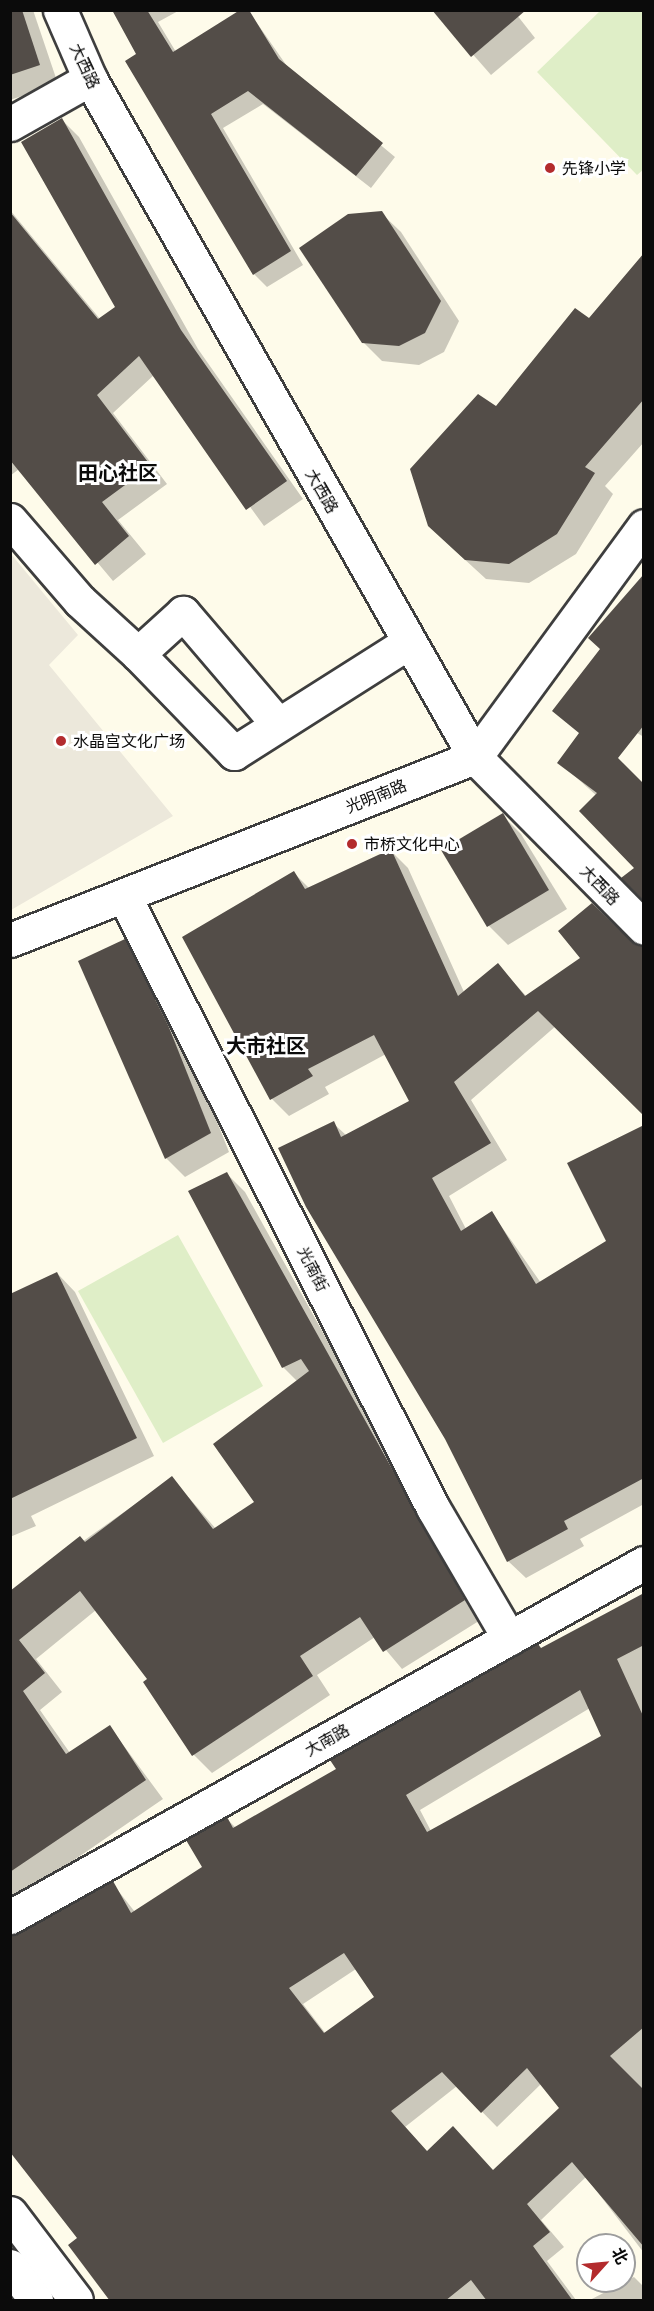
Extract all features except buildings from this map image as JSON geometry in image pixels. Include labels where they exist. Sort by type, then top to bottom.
[{"type":"street","name":"大西路","points":[[60,10],[90,80],[476,757],[644,928]]},
{"type":"street","points":[[10,124],[90,80]]},
{"type":"street","points":[[10,520],[80,601],[138,654],[234,753],[277,723],[409,642]]},
{"type":"street","points":[[476,757],[644,526]]},
{"type":"street","points":[[138,654],[183,613],[277,723]]},
{"type":"street","name":"光明南路","points":[[10,940],[476,757]]},
{"type":"street","name":"光南街","points":[[124,896],[433,1508],[509,1638]]},
{"type":"street","name":"大南路","points":[[10,1917],[644,1563]]},
{"type":"street","points":[[10,2213],[76,2301]]},
{"type":"street","points":[[10,2266],[36,2301]]},
{"type":"green space","points":[[600,11],[643,11],[644,169],[637,175],[537,72]]},
{"type":"green space","points":[[178,1235],[263,1386],[163,1443],[78,1291]]},
{"type":"shaded area","name":"水晶宫文化广场","points":[[11,554],[78,635],[49,665],[173,816],[11,910]]},
{"type":"place","name":"先锋小学","points":[[550,168]]},
{"type":"place","name":"水晶宫文化广场","points":[[61,741]]},
{"type":"place","name":"市桥文化中心","points":[[352,844]]},
{"type":"district","name":"田心社区","points":[[118,473]]},
{"type":"district","name":"大市社区","points":[[266,1046]]}]
